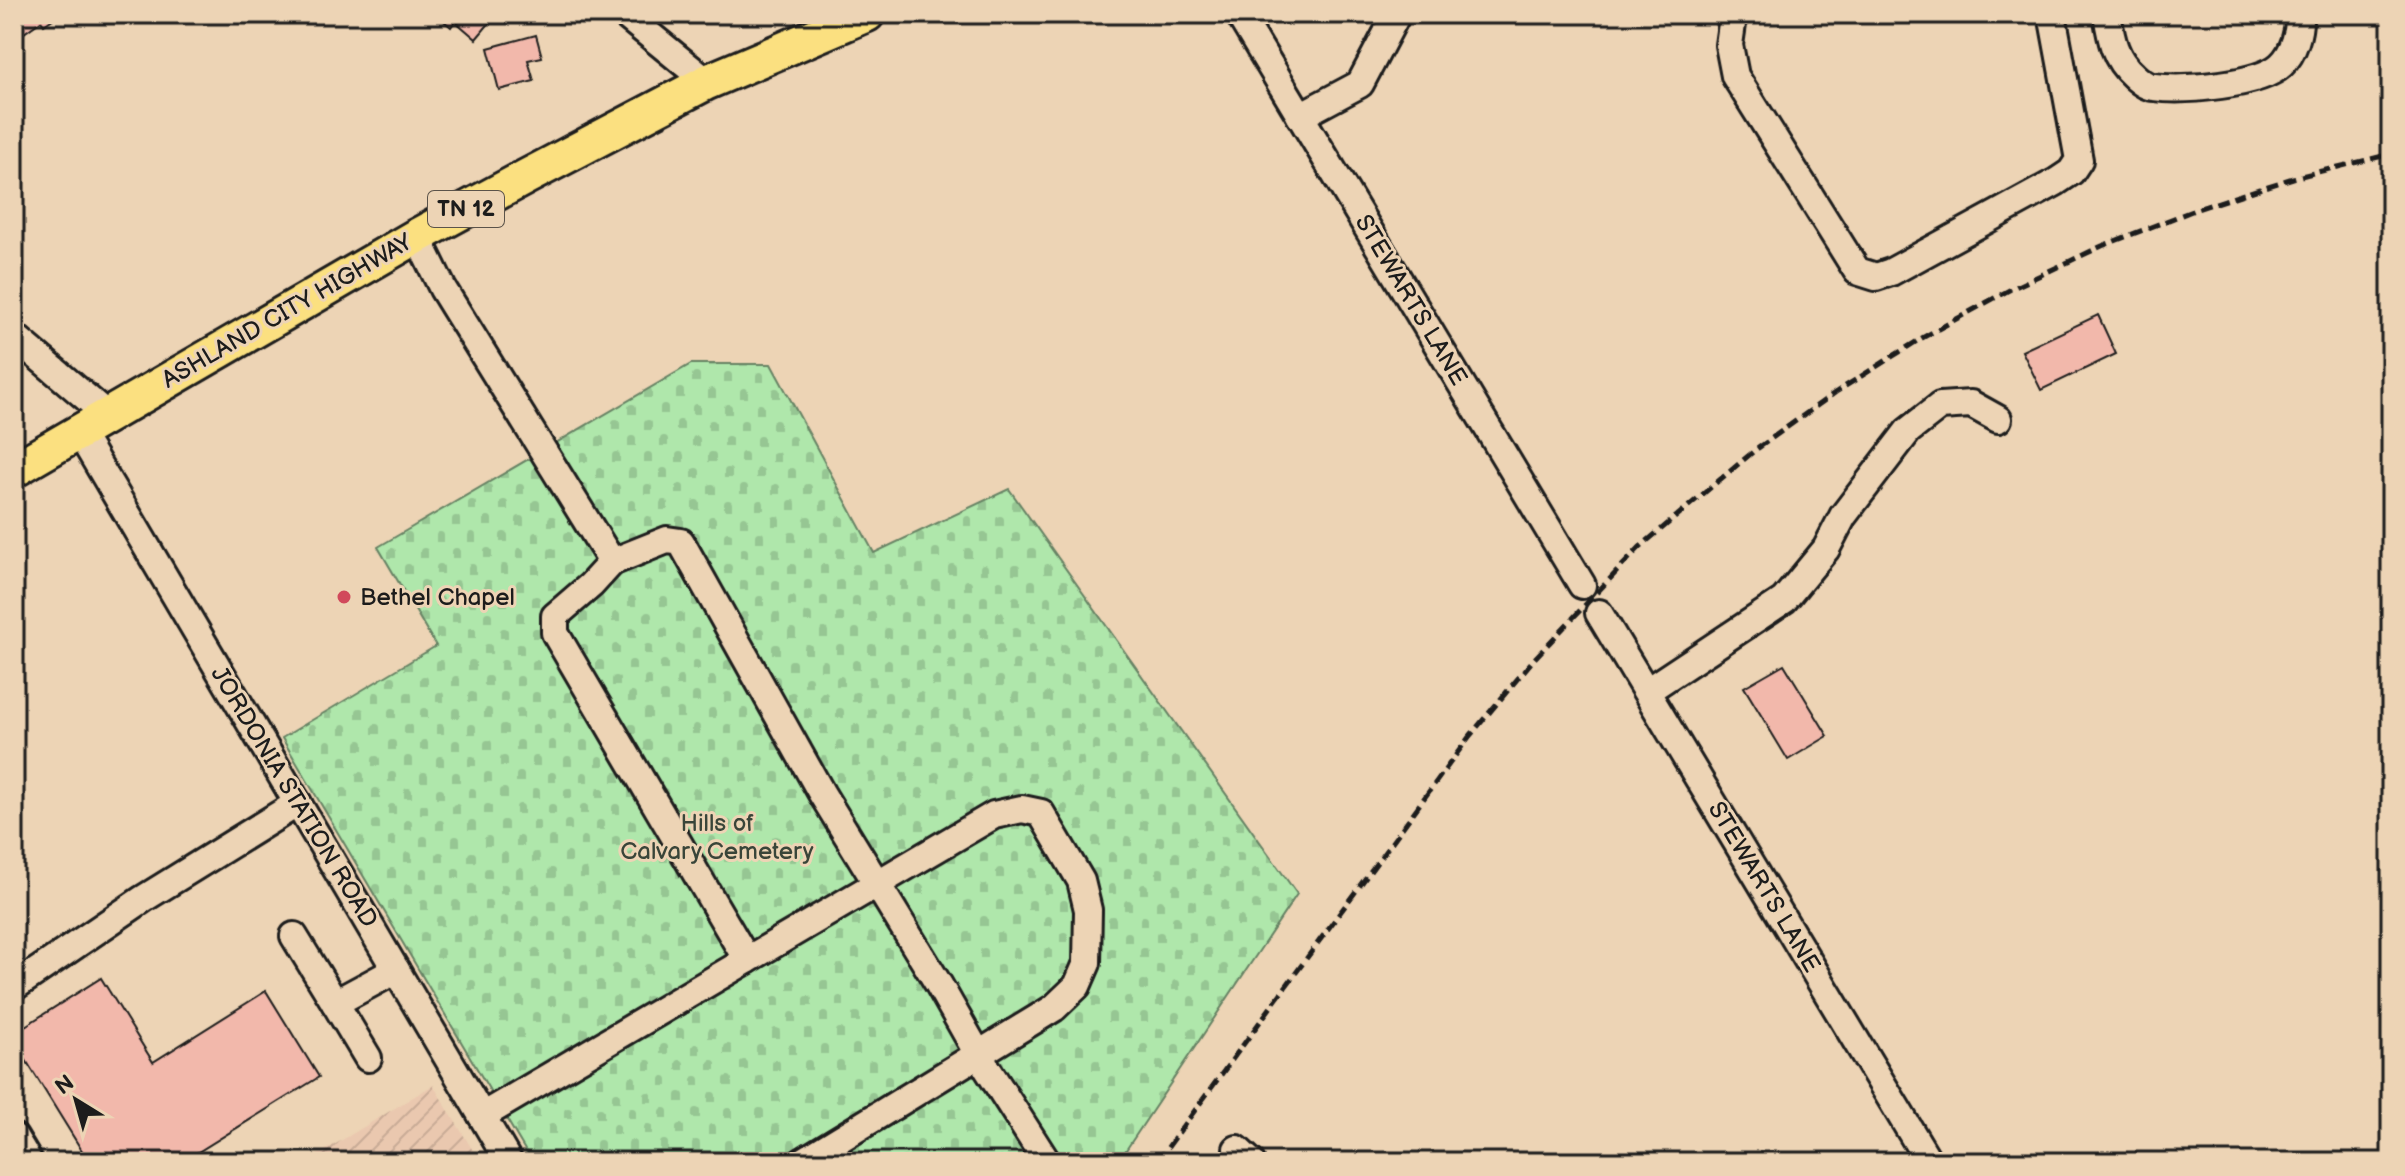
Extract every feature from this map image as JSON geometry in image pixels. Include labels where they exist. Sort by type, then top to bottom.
[{"type":"main road","name":"ASHLAND CITY HIGHWAY","points":[[14,470],[417,236],[707,82],[867,14]]},
{"type":"street","points":[[624,14],[707,82]]},
{"type":"street","name":"STEWARTS LANE","points":[[1239,14],[1582,585]]},
{"type":"street","points":[[1300,116],[1360,84],[1397,14]]},
{"type":"street","points":[[1735,14],[1729,45],[1735,76],[1857,271],[1876,277],[1891,272],[2071,172],[2079,160],[2052,14]]},
{"type":"street","points":[[2107,14],[2113,48],[2134,77],[2151,87],[2206,87],[2260,78],[2281,65],[2295,43],[2300,26],[2299,14]]},
{"type":"street","points":[[417,236],[443,289],[612,562]]},
{"type":"street","name":"JORDONIA STATION ROAD","points":[[14,336],[93,424],[298,803],[509,1162]]},
{"type":"street","points":[[1647,691],[1784,600],[1826,549],[1843,516],[1908,431],[1940,406],[1971,404],[1998,419]]},
{"type":"street","points":[[747,960],[555,633],[555,616],[612,562],[667,540],[681,542],[822,794],[978,1054],[1047,1162]]},
{"type":"street","name":"STEWARTS LANE","points":[[1599,613],[1929,1162]]},
{"type":"street","points":[[14,987],[143,899],[298,803]]},
{"type":"street","points":[[482,1116],[994,815],[1022,809],[1041,813],[1081,881],[1088,910],[1087,963],[1077,986],[1054,1008],[802,1162]]},
{"type":"street","points":[[294,936],[368,1058]]},
{"type":"street","points":[[335,1003],[396,970]]},
{"type":"street","points":[[14,1137],[29,1162]]},
{"type":"path","points":[[1701,22],[1709,14]]},
{"type":"shaded area","points":[[433,1085],[480,1162],[306,1162]]},
{"type":"green space","name":"Hills of Calvary Cemetery","points":[[691,364],[771,364],[874,553],[1009,489],[1297,894],[1118,1162],[532,1162],[282,738],[436,646],[378,547]]},
{"type":"building","points":[[14,14],[60,14],[44,25],[41,21],[24,33]]},
{"type":"building","points":[[497,14],[476,39],[455,21],[451,27],[438,16]]},
{"type":"building","points":[[536,35],[542,57],[528,60],[534,81],[499,90],[488,48]]},
{"type":"building","points":[[2098,315],[2116,354],[2041,390],[2022,351]]},
{"type":"building","points":[[1784,664],[1828,736],[1788,760],[1744,687]]},
{"type":"building","points":[[101,978],[153,1062],[266,991],[319,1077],[182,1162],[89,1162],[14,1041],[14,1033]]},
{"type":"railway","points":[[1157,1162],[1469,737],[1534,659],[1640,547],[1754,451],[1836,392],[1922,338],[2011,289],[2102,246],[2197,209],[2293,178],[2391,154]]},
{"type":"place","name":"Bethel Chapel","points":[[344,597]]}]
